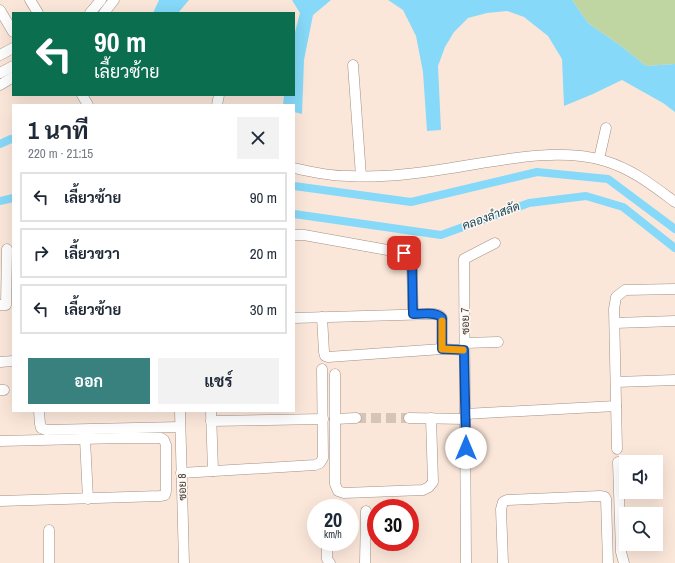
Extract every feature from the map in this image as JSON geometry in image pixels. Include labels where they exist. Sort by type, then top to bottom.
[{"type":"street","points":[[30,0],[37,12]]},
{"type":"street","points":[[91,12],[101,0]]},
{"type":"street","points":[[105,12],[114,0]]},
{"type":"street","points":[[0,10],[12,30]]},
{"type":"street","points":[[0,55],[12,49]]},
{"type":"street","points":[[353,65],[360,176]]},
{"type":"street","points":[[0,73],[12,67]]},
{"type":"street","points":[[0,85],[12,78]]},
{"type":"street","points":[[599,159],[606,128]]},
{"type":"street","points":[[295,168],[348,176],[382,176],[436,170],[498,160],[575,154],[599,159],[634,172],[675,202]]},
{"type":"street","points":[[295,235],[304,235],[404,253],[410,257],[412,263],[413,314]]},
{"type":"street","name":"ซอย 7","points":[[466,563],[464,259],[495,243]]},
{"type":"street","points":[[0,305],[6,305],[7,249]]},
{"type":"street","points":[[617,449],[616,297],[625,290],[675,289]]},
{"type":"street","points":[[295,318],[435,314],[442,318],[442,349]]},
{"type":"street","points":[[322,317],[324,352],[325,356],[328,358],[442,349],[498,342]]},
{"type":"street","points":[[615,323],[675,321]]},
{"type":"street","points":[[0,362],[12,361]]},
{"type":"street","points":[[181,473],[315,465],[320,462],[323,458],[322,369]]},
{"type":"street","points":[[335,374],[335,484],[338,491],[344,493],[422,490],[429,487],[433,482],[431,418]]},
{"type":"street","points":[[616,382],[675,380]]},
{"type":"street","points":[[409,418],[465,417],[616,406]]},
{"type":"street","points":[[39,412],[41,428],[46,430],[180,427]]},
{"type":"street","name":"ซอย 8","points":[[180,412],[184,563]]},
{"type":"street","points":[[213,471],[211,416],[323,418]]},
{"type":"street","points":[[335,419],[356,418]]},
{"type":"street","points":[[0,441],[161,438],[164,440],[166,445],[166,491],[165,494],[160,496],[0,501]]},
{"type":"street","points":[[85,439],[88,499]]},
{"type":"street","points":[[618,462],[621,552],[624,563]]},
{"type":"street","points":[[503,563],[501,509],[503,502],[507,500],[600,496],[605,497],[606,499],[608,563]]},
{"type":"street","points":[[365,563],[366,511]]},
{"type":"street","points":[[49,530],[49,563]]},
{"type":"street","points":[[327,551],[327,559],[330,563]]},
{"type":"green space","points":[[572,0],[675,0],[675,64],[646,66],[588,23]]},
{"type":"water","points":[[159,0],[189,0],[179,12],[153,12]]},
{"type":"water","points":[[292,0],[331,0],[313,15],[304,60],[302,114],[295,112],[295,104],[283,104],[284,96],[295,96],[295,32],[300,13]]},
{"type":"water","points":[[388,0],[572,0],[588,23],[646,66],[675,64],[675,112],[663,103],[622,80],[564,106],[562,59],[548,36],[524,17],[507,11],[487,13],[468,18],[454,32],[445,47],[438,66],[441,130],[427,131],[423,72],[416,36],[403,10]]},
{"type":"waterway","points":[[0,144],[12,139]]},
{"type":"waterway","points":[[295,186],[411,202],[537,172],[608,179],[675,229]]},
{"type":"waterway","name":"คลองลำสลัด","points":[[295,214],[441,235],[529,203],[586,196],[623,207],[675,248]]},
{"type":"waterway","name":"คลองลำสลัด","points":[[0,201],[12,198]]},
{"type":"tunnel","points":[[356,418],[409,418]]},
{"type":"slow traffic","points":[[442,321],[442,349],[463,350]]},
{"type":"route","points":[[404,253],[410,257],[412,263],[413,314],[439,315],[442,318],[442,349],[464,350],[466,448]]}]
